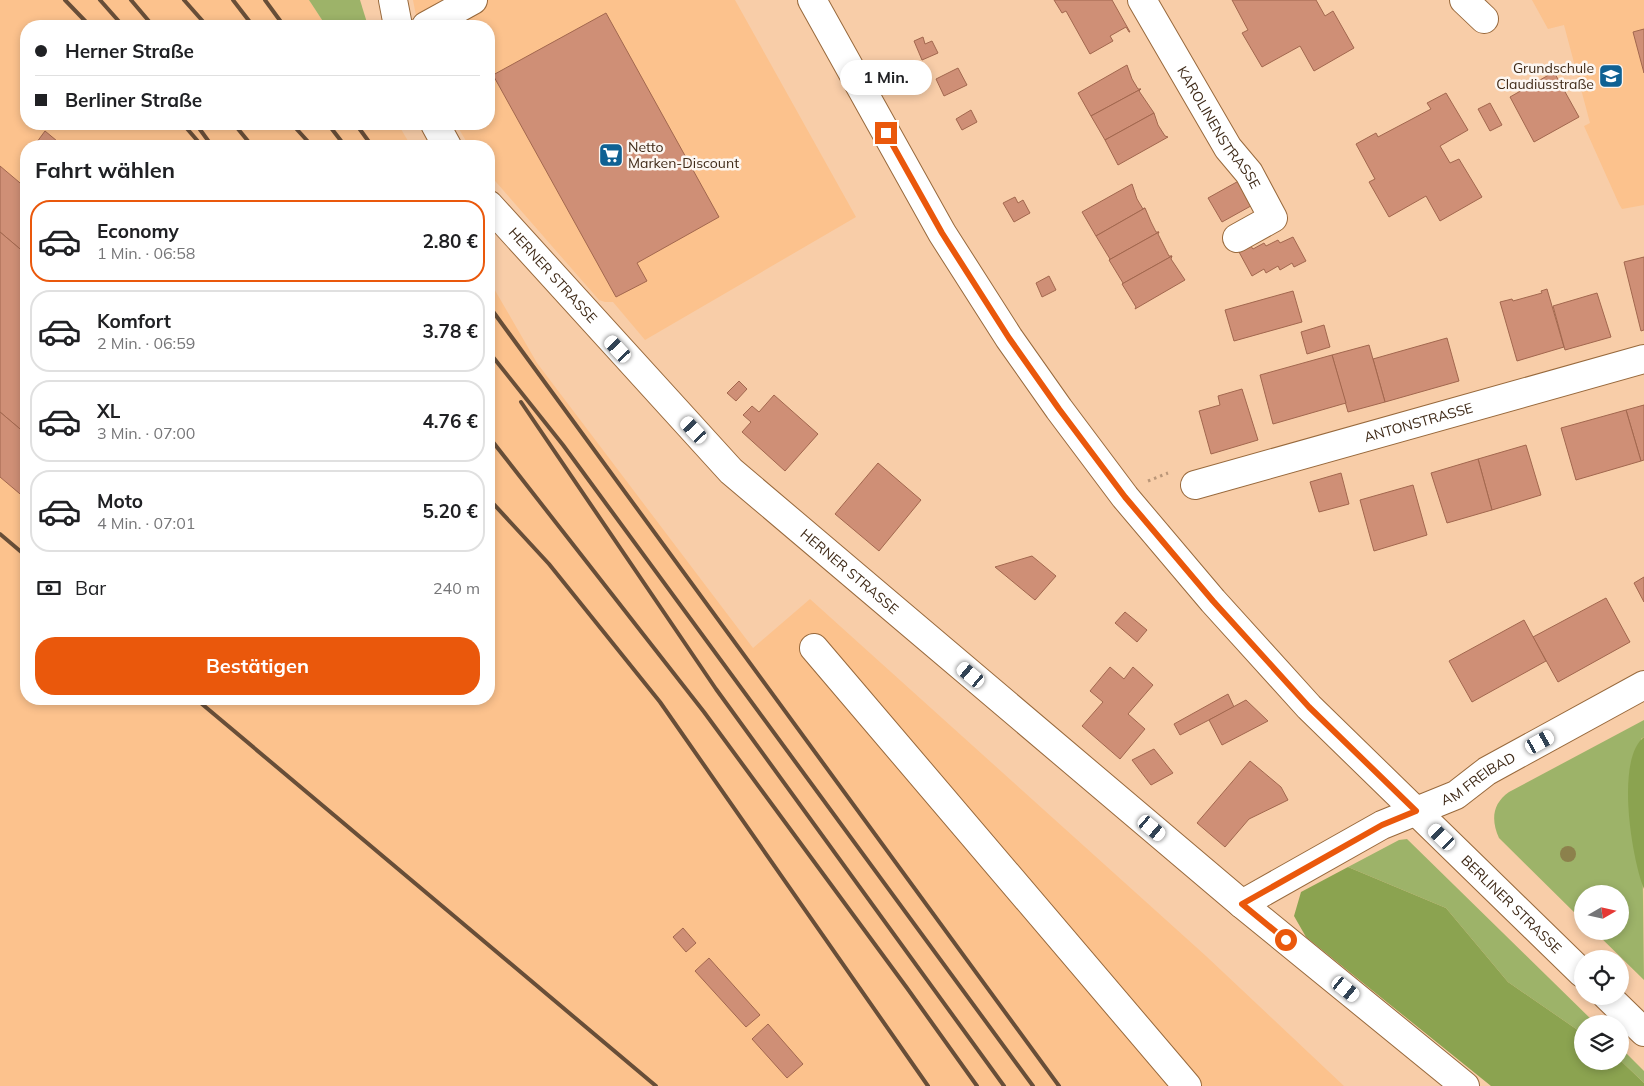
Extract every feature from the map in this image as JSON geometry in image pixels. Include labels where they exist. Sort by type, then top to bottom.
[{"type":"street","points":[[394,0],[397,20]]},
{"type":"street","points":[[437,20],[473,0]]},
{"type":"street","name":"BERLINER STRASSE","points":[[812,0],[942,233],[1020,353],[1125,497],[1213,601],[1309,707],[1574,965]]},
{"type":"street","name":"KAROLINENSTRASSE","points":[[1142,0],[1228,148],[1249,173],[1273,218],[1237,238]]},
{"type":"street","points":[[1464,0],[1484,19]]},
{"type":"street","name":"HERNER STRASSE","points":[[495,212],[731,471],[1242,904],[1465,1086]]},
{"type":"street","name":"ANTONSTRASSE","points":[[1195,485],[1644,359]]},
{"type":"street","points":[[814,648],[1187,1086]]},
{"type":"street","name":"AM FREIBAD","points":[[1416,811],[1456,795],[1487,771],[1644,685]]},
{"type":"street","points":[[1242,904],[1382,825],[1416,811]]},
{"type":"street","points":[[1616,1005],[1644,1032]]},
{"type":"path","points":[[1125,497],[1152,479],[1182,469],[1195,485]]},
{"type":"shaded area","points":[[0,0],[309,0],[322,20],[20,20],[20,130],[402,130],[407,140],[20,140],[20,705],[495,705],[495,290],[537,363],[753,648],[810,599],[1206,956],[1344,1086],[0,1086]]},
{"type":"shaded area","points":[[413,0],[735,0],[856,217],[645,340],[613,302],[599,300],[495,181],[495,140],[465,140],[460,130],[495,130],[495,20],[417,20]]},
{"type":"shaded area","name":"Grundschule Claudiusstraße","points":[[1532,0],[1644,0],[1644,205],[1622,209],[1619,204],[1584,126],[1590,123],[1564,25],[1548,29]]},
{"type":"green space","points":[[309,0],[360,0],[366,20],[322,20]]},
{"type":"green space","points":[[1644,720],[1644,737],[1641,739],[1644,980],[1629,965],[1629,950],[1613,950],[1603,940],[1629,940],[1629,885],[1574,885],[1574,912],[1499,838],[1494,819],[1496,807],[1509,792]]},
{"type":"green space","points":[[1644,737],[1644,889],[1639,875],[1631,834],[1628,787],[1630,766],[1635,749]]},
{"type":"green space","points":[[1407,839],[1574,1002],[1574,1005],[1577,1005],[1587,1015],[1574,1015],[1574,1027],[1508,982],[1446,908],[1348,867],[1399,840]]},
{"type":"green space","points":[[1348,867],[1446,908],[1508,982],[1574,1027],[1574,1070],[1629,1069],[1644,1083],[1644,1086],[1491,1086],[1306,937],[1294,916],[1301,892]]},
{"type":"green space","points":[[1629,1056],[1644,1071],[1644,1083],[1629,1069]]},
{"type":"building","points":[[1054,0],[1112,0],[1130,32],[1126,27],[1110,36],[1113,41],[1090,54],[1066,11],[1062,13]]},
{"type":"building","points":[[1232,0],[1316,0],[1325,16],[1333,11],[1354,48],[1314,71],[1300,46],[1262,67],[1242,33],[1248,30]]},
{"type":"building","name":"Netto Marken-Discount","points":[[606,13],[719,217],[637,263],[647,281],[616,297],[495,79],[495,74]]},
{"type":"building","points":[[1644,29],[1644,73],[1633,32]]},
{"type":"building","points":[[923,37],[925,44],[932,41],[938,53],[922,60],[914,41]]},
{"type":"building","points":[[1127,65],[1132,79],[1138,89],[1141,89],[1091,116],[1078,93]]},
{"type":"building","points":[[958,68],[967,85],[944,96],[936,79]]},
{"type":"building","points":[[1554,72],[1579,117],[1534,142],[1510,97]]},
{"type":"building","points":[[1141,89],[1139,91],[1154,113],[1105,140],[1091,116]]},
{"type":"building","points":[[1446,93],[1468,130],[1440,146],[1450,163],[1459,159],[1482,197],[1440,221],[1426,196],[1389,217],[1369,182],[1375,179],[1356,144],[1376,133],[1378,137],[1431,109],[1427,103]]},
{"type":"building","points":[[1490,103],[1502,125],[1490,131],[1478,109]]},
{"type":"building","points":[[971,110],[977,122],[962,130],[956,119]]},
{"type":"building","points":[[1154,113],[1158,125],[1165,136],[1168,137],[1118,165],[1105,140]]},
{"type":"building","points":[[45,131],[56,140],[38,140]]},
{"type":"building","points":[[0,166],[20,183],[20,249],[0,232]]},
{"type":"building","points":[[1244,178],[1258,202],[1222,222],[1208,198]]},
{"type":"building","points":[[1132,184],[1137,199],[1143,209],[1145,208],[1096,236],[1082,212]]},
{"type":"building","points":[[1015,197],[1018,203],[1023,200],[1030,213],[1014,222],[1003,203]]},
{"type":"building","points":[[1145,208],[1156,232],[1159,232],[1109,260],[1096,236]]},
{"type":"building","points":[[0,232],[20,249],[20,429],[0,412]]},
{"type":"building","points":[[1159,232],[1158,234],[1169,256],[1172,256],[1122,284],[1109,260]]},
{"type":"building","points":[[1293,237],[1306,261],[1294,267],[1292,263],[1280,270],[1278,266],[1266,273],[1264,269],[1252,276],[1239,252],[1250,245],[1253,249],[1264,243],[1266,246],[1278,240],[1280,243]]},
{"type":"building","points":[[1172,256],[1171,259],[1185,280],[1135,309],[1136,307],[1122,284]]},
{"type":"building","points":[[1644,257],[1644,330],[1641,331],[1624,262]]},
{"type":"building","points":[[1049,276],[1056,290],[1042,297],[1036,283]]},
{"type":"building","points":[[1547,289],[1564,347],[1517,361],[1500,302],[1512,299],[1513,301],[1542,293],[1541,291]]},
{"type":"building","points":[[1293,291],[1302,322],[1234,341],[1225,310]]},
{"type":"building","points":[[1597,293],[1611,337],[1565,350],[1553,306]]},
{"type":"building","points":[[1324,325],[1330,347],[1307,354],[1301,332]]},
{"type":"building","points":[[1447,338],[1459,381],[1385,402],[1373,359]]},
{"type":"building","points":[[1369,345],[1385,402],[1348,412],[1332,355]]},
{"type":"building","points":[[1332,355],[1346,403],[1273,424],[1260,375]]},
{"type":"building","points":[[739,381],[747,389],[736,401],[727,393]]},
{"type":"building","points":[[1242,389],[1258,440],[1211,454],[1199,411],[1220,405],[1218,396]]},
{"type":"building","points":[[774,395],[818,434],[785,471],[742,432],[751,422],[743,415],[752,406],[759,412]]},
{"type":"building","points":[[1644,405],[1644,460],[1641,461],[1626,410]]},
{"type":"building","points":[[1626,410],[1641,461],[1576,480],[1561,428]]},
{"type":"building","points":[[0,412],[20,429],[20,494],[0,477]]},
{"type":"building","points":[[1526,445],[1541,495],[1492,510],[1478,459]]},
{"type":"building","points":[[1478,459],[1492,510],[1447,523],[1431,473]]},
{"type":"building","points":[[878,463],[921,500],[879,551],[835,514]]},
{"type":"building","points":[[1341,473],[1349,504],[1319,512],[1310,482]]},
{"type":"building","points":[[1413,485],[1427,535],[1374,551],[1360,500]]},
{"type":"building","points":[[1032,556],[1056,576],[1035,600],[995,567]]},
{"type":"building","points":[[1644,577],[1644,602],[1634,583]]},
{"type":"building","points":[[1606,598],[1630,642],[1558,682],[1533,637]]},
{"type":"building","points":[[1125,612],[1147,630],[1137,642],[1115,623]]},
{"type":"building","points":[[1524,620],[1546,661],[1472,702],[1449,661]]},
{"type":"building","points":[[1110,667],[1124,679],[1133,667],[1153,685],[1128,714],[1145,729],[1120,759],[1082,726],[1103,702],[1090,691]]},
{"type":"building","points":[[1228,694],[1234,707],[1180,735],[1174,724]]},
{"type":"building","points":[[1246,700],[1268,721],[1222,745],[1209,720]]},
{"type":"building","points":[[1154,749],[1173,773],[1151,785],[1132,760]]},
{"type":"building","points":[[1250,761],[1281,787],[1288,800],[1249,819],[1225,847],[1197,823]]},
{"type":"building","points":[[683,928],[696,943],[686,952],[673,937]]},
{"type":"building","points":[[709,958],[760,1015],[746,1027],[695,971]]},
{"type":"building","points":[[768,1024],[803,1064],[787,1078],[752,1039]]},
{"type":"railway","points":[[65,0],[84,20]]},
{"type":"railway","points":[[100,0],[118,20]]},
{"type":"railway","points":[[131,0],[148,20]]},
{"type":"railway","points":[[184,0],[202,20]]},
{"type":"railway","points":[[233,0],[248,20]]},
{"type":"railway","points":[[265,0],[280,20]]},
{"type":"railway","points":[[188,130],[197,140]]},
{"type":"railway","points":[[200,130],[208,140]]},
{"type":"railway","points":[[239,130],[247,140]]},
{"type":"railway","points":[[297,130],[307,140]]},
{"type":"railway","points":[[333,130],[340,140]]},
{"type":"railway","points":[[360,130],[368,140]]},
{"type":"railway","points":[[495,314],[1059,1086]]},
{"type":"railway","points":[[495,360],[563,445],[1033,1086]]},
{"type":"railway","points":[[521,402],[716,689],[1004,1086]]},
{"type":"railway","points":[[495,445],[704,712],[977,1086]]},
{"type":"railway","points":[[495,506],[549,564],[660,702],[928,1086]]},
{"type":"railway","points":[[0,534],[20,551]]},
{"type":"railway","points":[[203,705],[656,1086]]},
{"type":"place","name":"Grundschule Claudiusstraße","points":[[1611,76]]},
{"type":"place","name":"Netto Marken-Discount","points":[[611,155]]},
{"type":"route","points":[[886,133],[942,233],[1009,338],[1125,497],[1213,601],[1309,707],[1416,811],[1382,825],[1242,904],[1286,940]]}]
